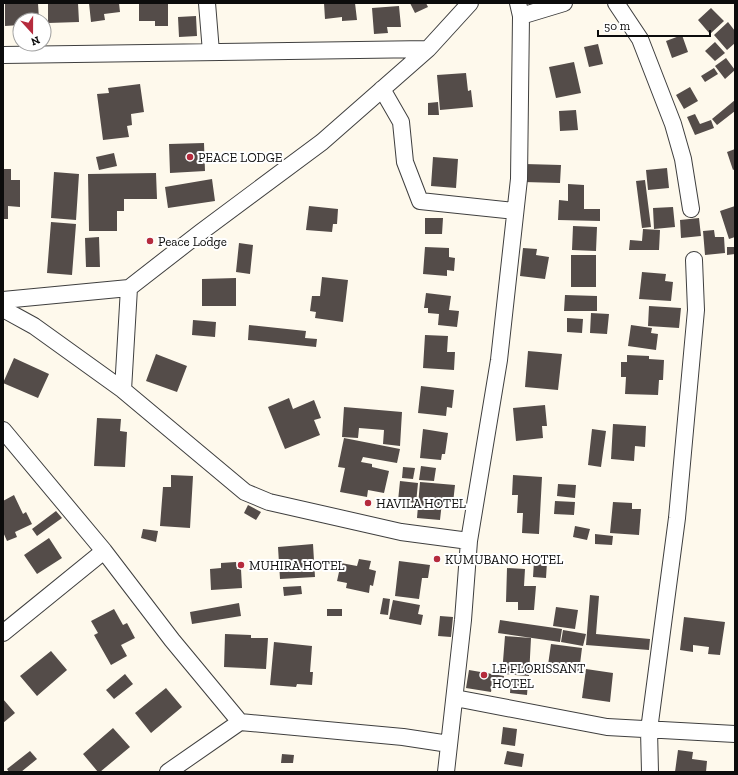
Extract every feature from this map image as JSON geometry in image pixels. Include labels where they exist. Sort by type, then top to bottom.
[{"type":"street","points":[[207,3],[211,52]]},
{"type":"street","points":[[3,300],[130,288],[201,232],[322,142],[428,49],[470,3]]},
{"type":"street","points":[[446,772],[463,620],[469,541],[499,360],[519,178],[520,10],[564,3]]},
{"type":"street","points":[[616,3],[640,39],[674,124],[683,159],[691,209]]},
{"type":"street","points":[[3,52],[211,52],[428,49]]},
{"type":"street","points":[[382,89],[401,122],[405,162],[420,200],[515,211]]},
{"type":"street","points":[[650,772],[650,730],[677,518],[696,310],[694,260]]},
{"type":"street","points":[[124,390],[130,288]]},
{"type":"street","points":[[3,309],[34,326],[124,390],[245,492],[269,502],[401,532],[469,541]]},
{"type":"street","points":[[3,430],[104,551],[172,640],[240,722]]},
{"type":"street","points":[[3,633],[104,551]]},
{"type":"street","points":[[455,698],[607,727],[735,734]]},
{"type":"street","points":[[168,772],[240,722],[403,737],[449,744]]},
{"type":"building","points":[[5,3],[38,3],[39,12],[12,12],[12,26],[5,26]]},
{"type":"building","points":[[48,3],[78,3],[79,22],[52,23],[52,12],[48,12]]},
{"type":"building","points":[[89,3],[119,3],[120,12],[104,14],[105,20],[91,22]]},
{"type":"building","points":[[139,3],[168,3],[168,26],[155,26],[155,21],[139,21]]},
{"type":"building","points":[[324,3],[355,3],[357,20],[342,21],[342,17],[325,19]]},
{"type":"building","points":[[410,3],[426,3],[428,7],[415,13]]},
{"type":"building","points":[[399,6],[401,27],[387,27],[388,33],[374,34],[372,8]]},
{"type":"building","points":[[711,8],[724,21],[710,34],[698,20]]},
{"type":"building","points":[[196,16],[197,36],[179,37],[178,17]]},
{"type":"building","points":[[728,22],[735,31],[735,43],[727,50],[714,35]]},
{"type":"building","points":[[682,35],[688,52],[672,58],[666,41]]},
{"type":"building","points":[[715,42],[725,53],[715,61],[705,51]]},
{"type":"building","points":[[598,44],[603,64],[589,67],[584,47]]},
{"type":"building","points":[[726,58],[735,70],[725,79],[715,66]]},
{"type":"building","points":[[574,62],[581,93],[556,98],[549,67]]},
{"type":"building","points":[[714,68],[718,74],[705,82],[701,76]]},
{"type":"building","points":[[466,73],[468,91],[471,90],[473,107],[440,110],[437,75]]},
{"type":"building","points":[[140,84],[144,112],[131,114],[132,125],[127,126],[129,137],[103,140],[97,94],[109,93],[108,88]]},
{"type":"building","points":[[690,87],[698,101],[684,109],[676,95]]},
{"type":"building","points":[[735,100],[735,111],[717,125],[712,119]]},
{"type":"building","points":[[438,102],[439,115],[428,115],[428,103]]},
{"type":"building","points":[[576,110],[578,130],[560,131],[559,111]]},
{"type":"building","points":[[695,114],[700,124],[711,120],[714,128],[695,135],[687,117]]},
{"type":"building","points":[[204,143],[205,171],[170,173],[169,144]]},
{"type":"building","points":[[735,149],[735,169],[733,170],[727,152]]},
{"type":"building","points":[[114,153],[117,166],[99,170],[96,157]]},
{"type":"building","points":[[433,157],[458,159],[456,188],[431,186]]},
{"type":"building","points":[[525,164],[561,165],[560,183],[524,182]]},
{"type":"building","points":[[667,168],[669,188],[648,190],[646,170]]},
{"type":"building","points":[[3,169],[11,169],[11,180],[20,180],[20,207],[8,206],[8,219],[3,219]]},
{"type":"building","points":[[54,172],[79,174],[76,220],[51,218]]},
{"type":"building","points":[[156,173],[157,199],[124,199],[124,211],[117,211],[117,231],[89,231],[88,174]]},
{"type":"building","points":[[212,179],[215,201],[168,208],[165,187]]},
{"type":"building","points":[[645,180],[651,227],[642,228],[636,181]]},
{"type":"building","points":[[568,184],[584,185],[584,209],[600,209],[600,221],[558,220],[559,200],[568,201]]},
{"type":"building","points":[[309,206],[338,209],[337,224],[333,224],[332,232],[306,230]]},
{"type":"building","points":[[735,206],[735,237],[729,239],[720,211]]},
{"type":"building","points":[[673,207],[675,227],[654,229],[653,208]]},
{"type":"building","points":[[425,218],[443,218],[442,234],[425,234]]},
{"type":"building","points":[[699,218],[701,236],[681,238],[680,220]]},
{"type":"building","points":[[51,222],[76,224],[72,275],[47,273]]},
{"type":"building","points":[[573,226],[597,227],[596,251],[572,250]]},
{"type":"building","points":[[643,229],[660,230],[659,250],[629,250],[630,240],[642,241]]},
{"type":"building","points":[[714,230],[715,237],[724,237],[725,253],[705,255],[703,231]]},
{"type":"building","points":[[99,237],[100,267],[86,267],[85,238]]},
{"type":"building","points":[[239,243],[253,245],[250,274],[236,272]]},
{"type":"building","points":[[425,247],[449,248],[449,257],[455,258],[454,271],[447,270],[447,276],[423,274]]},
{"type":"building","points":[[727,247],[735,247],[735,254],[727,255]]},
{"type":"building","points":[[523,248],[537,249],[536,255],[549,257],[545,279],[520,276]]},
{"type":"building","points":[[571,255],[596,255],[596,287],[571,287]]},
{"type":"building","points":[[642,272],[666,274],[665,281],[673,282],[671,301],[639,299]]},
{"type":"building","points":[[322,277],[348,280],[343,322],[315,318],[316,312],[310,311],[312,296],[320,296]]},
{"type":"building","points":[[236,278],[236,306],[202,306],[202,279]]},
{"type":"building","points":[[426,293],[451,296],[449,310],[459,311],[457,327],[438,325],[439,314],[428,313],[428,308],[424,308]]},
{"type":"building","points":[[565,295],[597,296],[597,311],[564,311]]},
{"type":"building","points":[[649,306],[681,308],[679,328],[648,326]]},
{"type":"building","points":[[591,313],[609,314],[607,334],[590,333]]},
{"type":"building","points":[[567,318],[583,319],[582,333],[567,332]]},
{"type":"building","points":[[193,320],[216,322],[215,337],[192,335]]},
{"type":"building","points":[[249,325],[306,331],[305,338],[317,339],[316,347],[248,340]]},
{"type":"building","points":[[631,325],[652,328],[651,333],[658,334],[656,350],[628,346]]},
{"type":"building","points":[[425,335],[448,336],[447,352],[455,352],[454,370],[423,368]]},
{"type":"building","points":[[528,351],[562,354],[558,390],[525,387]]},
{"type":"building","points":[[156,354],[187,366],[177,392],[146,381]]},
{"type":"building","points":[[627,355],[649,356],[649,359],[664,360],[663,380],[659,380],[658,395],[625,394],[626,377],[621,377],[621,362],[627,362]]},
{"type":"building","points":[[14,358],[49,374],[38,398],[3,383]]},
{"type":"building","points":[[421,386],[454,390],[452,408],[447,407],[446,416],[418,413]]},
{"type":"building","points":[[289,398],[293,409],[314,400],[321,418],[314,420],[320,435],[285,449],[268,407]]},
{"type":"building","points":[[545,405],[547,426],[542,426],[543,438],[516,441],[513,408]]},
{"type":"building","points":[[344,407],[402,412],[400,446],[383,444],[384,430],[359,428],[358,438],[342,437]]},
{"type":"building","points":[[97,418],[121,419],[120,431],[127,432],[125,467],[94,466]]},
{"type":"building","points":[[613,424],[646,426],[645,447],[635,446],[634,461],[611,459]]},
{"type":"building","points":[[423,429],[448,433],[445,454],[442,454],[441,460],[420,458]]},
{"type":"building","points":[[592,429],[606,431],[601,467],[588,465]]},
{"type":"building","points":[[344,438],[400,449],[397,463],[363,457],[361,462],[372,464],[372,467],[389,471],[384,493],[368,490],[367,497],[340,492],[345,468],[338,467]]},
{"type":"building","points":[[421,466],[436,468],[434,481],[419,480]]},
{"type":"building","points":[[403,467],[415,468],[413,479],[402,478]]},
{"type":"building","points":[[171,475],[193,476],[190,528],[160,526],[163,487],[171,487]]},
{"type":"building","points":[[513,475],[542,477],[539,534],[522,533],[523,513],[517,513],[518,495],[512,495]]},
{"type":"building","points":[[400,481],[418,483],[416,503],[398,501]]},
{"type":"building","points":[[420,482],[455,485],[453,503],[442,502],[440,520],[417,518]]},
{"type":"building","points":[[558,484],[576,485],[575,498],[557,496]]},
{"type":"building","points":[[14,495],[23,514],[26,512],[32,524],[15,532],[17,537],[7,541],[3,532],[3,501]]},
{"type":"building","points":[[555,501],[575,502],[574,515],[554,514]]},
{"type":"building","points":[[613,502],[632,503],[632,509],[641,509],[639,535],[610,533]]},
{"type":"building","points":[[248,505],[261,512],[256,520],[244,513]]},
{"type":"building","points":[[56,511],[62,518],[37,536],[32,529]]},
{"type":"building","points":[[575,526],[590,529],[587,540],[573,537]]},
{"type":"building","points":[[143,529],[158,531],[156,542],[141,538]]},
{"type":"building","points":[[595,534],[613,536],[612,545],[595,544]]},
{"type":"building","points":[[49,538],[62,558],[37,574],[24,555]]},
{"type":"building","points":[[313,544],[315,577],[280,579],[278,547]]},
{"type":"building","points":[[359,559],[371,561],[369,569],[376,571],[373,586],[370,585],[369,593],[346,588],[347,583],[337,581],[341,563],[357,566]]},
{"type":"building","points":[[399,561],[430,565],[428,578],[422,578],[419,599],[395,596]]},
{"type":"building","points":[[534,561],[547,562],[546,578],[533,577]]},
{"type":"building","points":[[236,562],[237,569],[241,569],[242,588],[211,590],[210,569],[221,568],[221,563]]},
{"type":"building","points":[[507,568],[525,569],[524,586],[536,586],[534,610],[518,610],[518,602],[506,602]]},
{"type":"building","points":[[301,586],[302,594],[284,596],[283,587]]},
{"type":"building","points":[[590,595],[599,596],[596,634],[650,639],[649,650],[586,645]]},
{"type":"building","points":[[383,598],[390,599],[388,615],[380,614]]},
{"type":"building","points":[[393,600],[420,605],[418,614],[423,615],[421,625],[389,619]]},
{"type":"building","points":[[239,603],[241,616],[192,624],[190,612]]},
{"type":"building","points":[[556,607],[578,610],[575,629],[553,626]]},
{"type":"building","points":[[114,609],[123,625],[127,623],[135,638],[121,645],[127,656],[111,665],[94,635],[98,633],[91,621]]},
{"type":"building","points":[[327,609],[342,609],[342,616],[327,616]]},
{"type":"building","points":[[440,616],[453,617],[451,637],[438,636]]},
{"type":"building","points":[[684,617],[725,622],[720,655],[708,654],[709,647],[693,645],[693,652],[680,650]]},
{"type":"building","points":[[500,620],[562,629],[560,642],[498,633]]},
{"type":"building","points":[[563,630],[586,634],[583,646],[561,642]]},
{"type":"building","points":[[225,634],[251,635],[251,638],[268,638],[266,669],[224,667]]},
{"type":"building","points":[[505,636],[531,638],[529,676],[502,674]]},
{"type":"building","points":[[274,642],[312,646],[310,672],[313,672],[312,685],[297,684],[296,687],[270,685]]},
{"type":"building","points":[[551,644],[582,648],[579,672],[564,670],[563,675],[547,672]]},
{"type":"building","points":[[51,651],[67,670],[37,696],[20,676]]},
{"type":"building","points":[[586,669],[613,673],[610,702],[582,698]]},
{"type":"building","points":[[469,670],[504,676],[502,688],[492,686],[491,692],[466,688]]},
{"type":"building","points":[[125,674],[133,684],[114,699],[106,690]]},
{"type":"building","points":[[511,681],[528,682],[527,695],[510,693]]},
{"type":"building","points":[[166,688],[182,707],[151,733],[135,713]]},
{"type":"building","points":[[3,699],[15,713],[3,723]]},
{"type":"building","points":[[503,727],[517,729],[515,746],[501,744]]},
{"type":"building","points":[[113,728],[130,747],[100,772],[98,772],[83,754]]},
{"type":"building","points":[[678,750],[693,752],[692,759],[707,761],[706,772],[675,772]]},
{"type":"building","points":[[30,751],[37,759],[21,772],[9,772],[7,769]]},
{"type":"building","points":[[507,751],[524,754],[522,767],[504,764]]},
{"type":"building","points":[[282,754],[294,755],[293,763],[281,763]]},
{"type":"place","name":"PEACE LODGE","points":[[190,157]]},
{"type":"place","name":"Peace Lodge","points":[[150,241]]},
{"type":"place","name":"HAVILA HOTEL","points":[[368,503]]},
{"type":"place","name":"KUMUBANO HOTEL","points":[[437,559]]},
{"type":"place","name":"MUHIRA HOTEL","points":[[241,565]]},
{"type":"place","name":"LE FLORISSANT HOTEL","points":[[484,675]]}]
